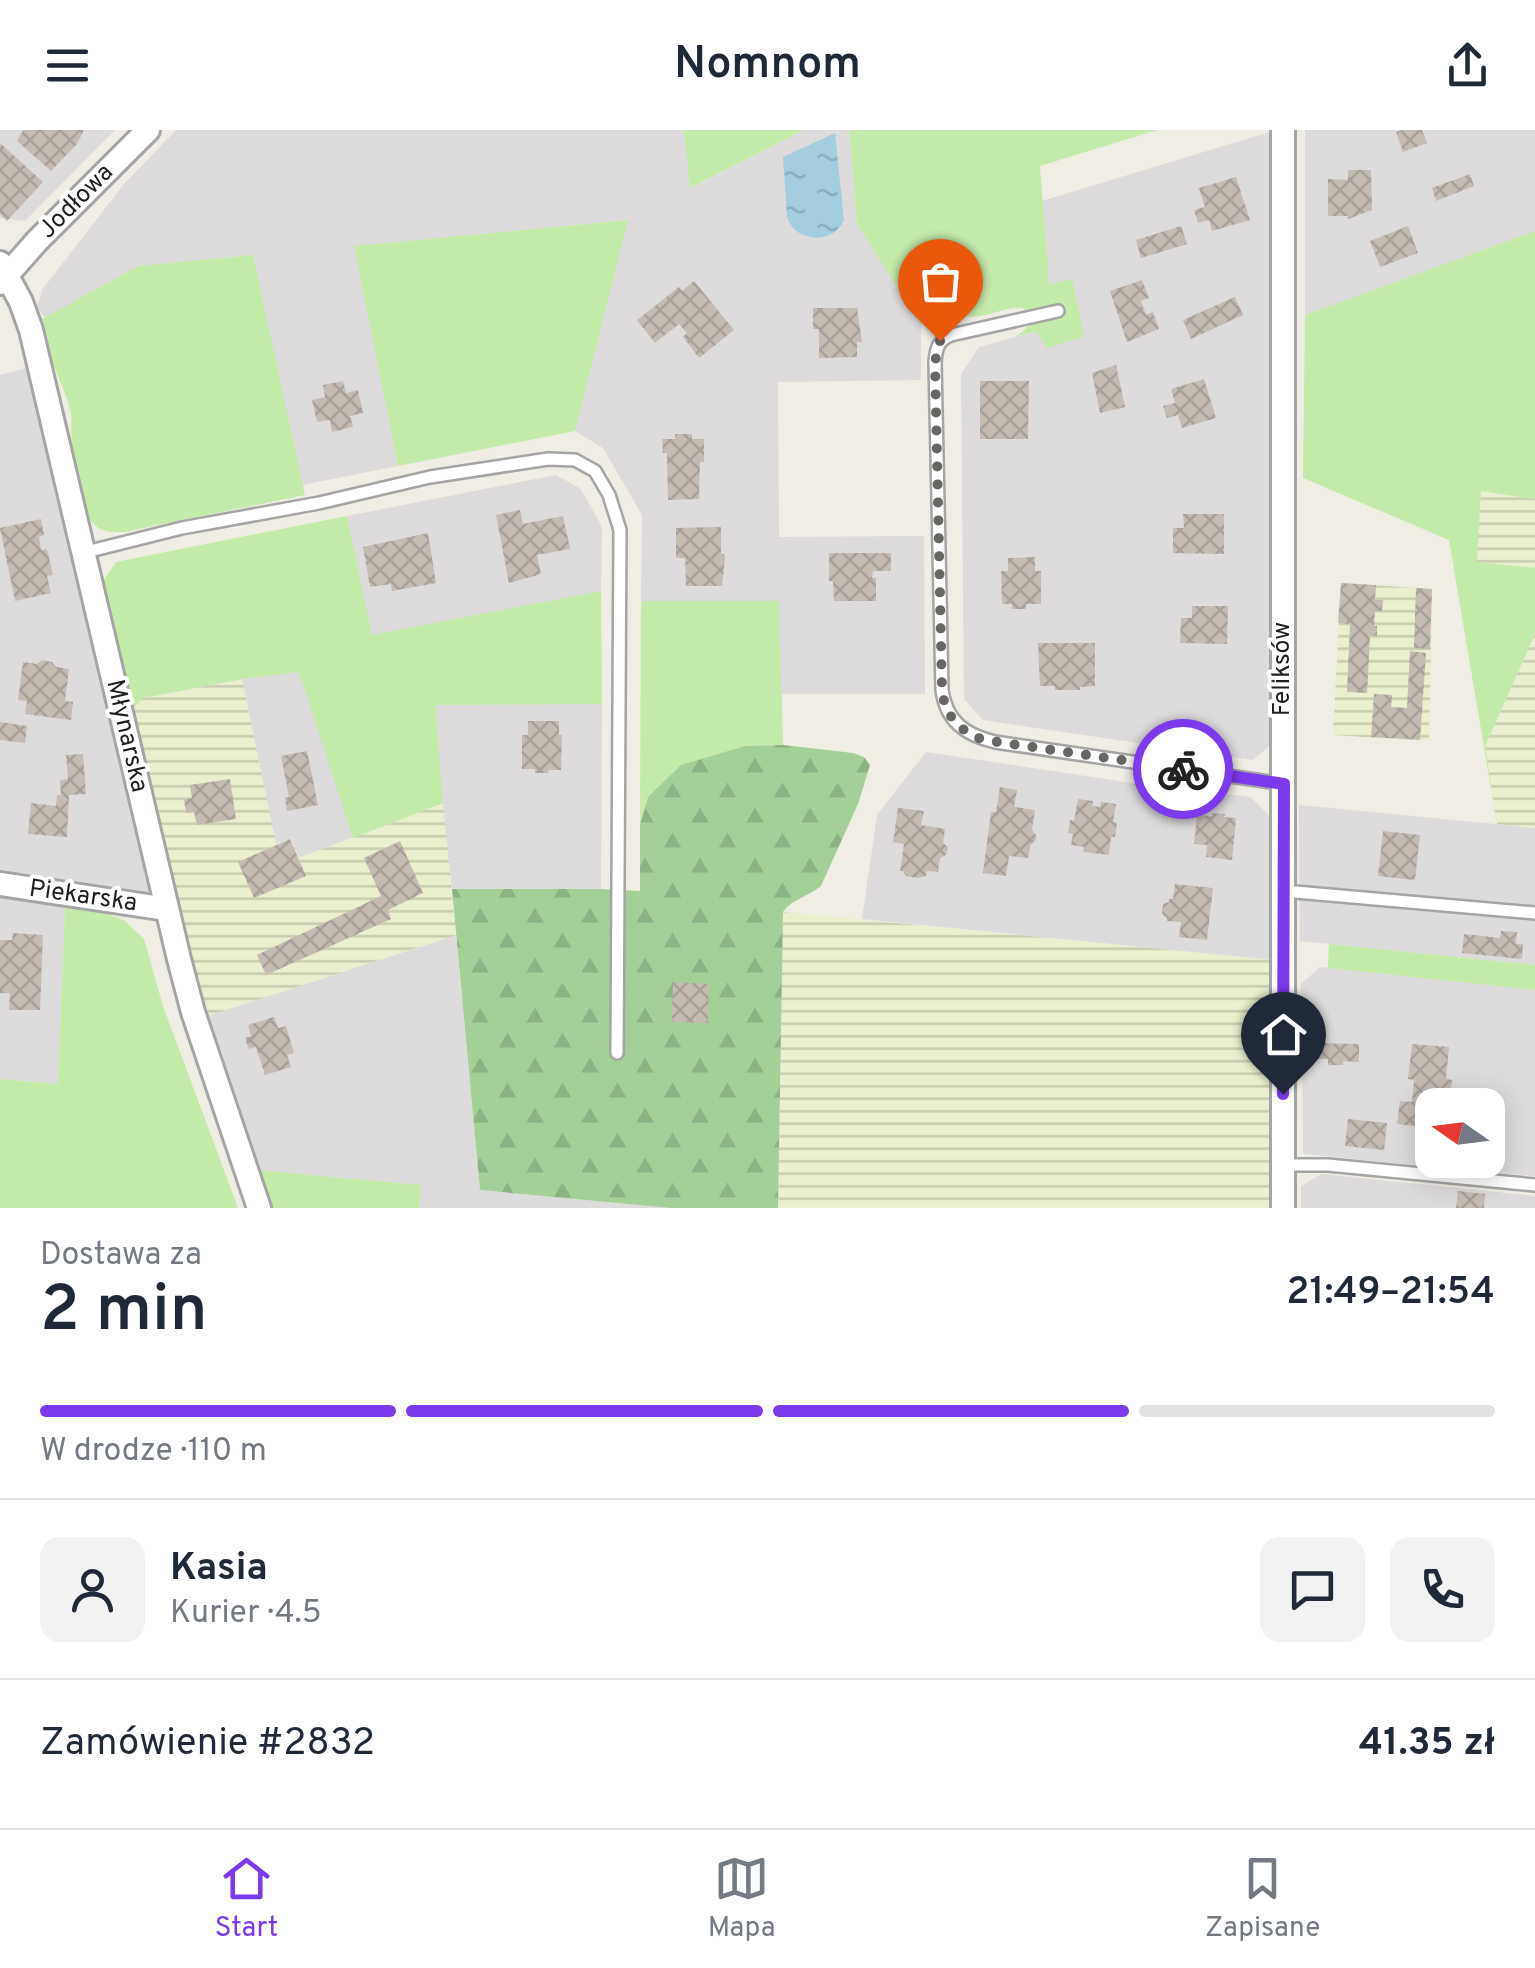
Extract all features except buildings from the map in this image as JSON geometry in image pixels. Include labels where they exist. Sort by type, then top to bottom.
[{"type":"street","name":"Jodłowa","points":[[3,274],[148,130]]},
{"type":"street","name":"Feliksów","points":[[1283,130],[1283,1208]]},
{"type":"street","name":"Młynarska","points":[[3,274],[21,302],[35,344],[166,909],[193,1012],[259,1208]]},
{"type":"street","name":"Piekarska","points":[[0,884],[166,909]]},
{"type":"lane","points":[[1058,311],[950,335],[938,345],[935,362],[942,690],[949,715],[969,734],[995,742],[1284,784]]},
{"type":"lane","points":[[82,553],[182,528],[319,503],[430,477],[548,459],[575,460],[595,471],[610,494],[620,530],[617,1053]]},
{"type":"lane","points":[[1284,892],[1535,913]]},
{"type":"lane","points":[[1284,1164],[1328,1164],[1535,1185]]},
{"type":"shaded area","points":[[0,130],[115,130],[25,221],[0,218]]},
{"type":"shaded area","points":[[176,130],[684,130],[691,188],[804,130],[849,130],[857,224],[921,325],[921,380],[778,382],[779,537],[924,536],[925,694],[780,694],[779,601],[641,601],[642,515],[603,448],[575,431],[627,220],[355,246],[398,466],[302,485],[253,255],[138,266],[45,318],[37,307],[42,290],[124,184]]},
{"type":"shaded area","points":[[1305,130],[1535,130],[1535,231],[1305,315]]},
{"type":"shaded area","points":[[1273,131],[1273,743],[1253,760],[983,720],[964,699],[961,374],[979,347],[1037,331],[1049,285],[1042,201]]},
{"type":"shaded area","points":[[33,366],[158,902],[0,873],[0,375]]},
{"type":"shaded area","points":[[556,475],[581,489],[602,527],[601,591],[427,625],[435,705],[602,704],[601,889],[452,889],[442,804],[298,858],[276,845],[242,679],[130,712],[122,684],[371,635],[347,516]]},
{"type":"shaded area","points":[[926,752],[1251,797],[1273,820],[1272,960],[862,919],[877,815]]},
{"type":"shaded area","points":[[1299,805],[1535,828],[1535,965],[1300,941]]},
{"type":"shaded area","points":[[0,896],[65,907],[58,1084],[0,1079]]},
{"type":"shaded area","points":[[456,935],[480,1190],[671,1208],[419,1208],[421,1185],[256,1170],[204,1017]]},
{"type":"shaded area","points":[[1320,967],[1535,990],[1535,1176],[1505,1173],[1505,1088],[1415,1088],[1415,1165],[1303,1154],[1301,984]]},
{"type":"shaded area","points":[[1322,1174],[1535,1196],[1535,1208],[1301,1208],[1301,1186]]},
{"type":"green space","points":[[684,130],[804,130],[690,188]]},
{"type":"green space","points":[[849,130],[1157,130],[1040,166],[1049,284],[1072,279],[1084,337],[1047,348],[1036,331],[1014,337],[1029,323],[1030,315],[1023,308],[967,316],[932,296],[926,300],[921,325],[857,224]]},
{"type":"green space","points":[[628,220],[575,431],[398,466],[354,246]]},
{"type":"green space","points":[[1535,231],[1535,499],[1481,491],[1477,562],[1535,568],[1535,634],[1485,746],[1497,824],[1449,540],[1303,478],[1305,315]]},
{"type":"green space","points":[[253,255],[305,495],[124,532],[98,528],[90,520],[72,460],[67,399],[37,322],[138,266]]},
{"type":"green space","points":[[1481,491],[1535,499],[1535,568],[1476,562]]},
{"type":"green space","points":[[347,516],[372,635],[601,591],[602,704],[435,705],[443,803],[353,838],[299,672],[143,698],[130,712],[101,584],[116,562]]},
{"type":"green space","points":[[1341,583],[1432,589],[1429,741],[1333,735]]},
{"type":"green space","points":[[641,601],[779,601],[783,745],[745,746],[648,797],[640,825]]},
{"type":"green space","points":[[1535,634],[1535,828],[1497,824],[1485,746]]},
{"type":"green space","points":[[242,679],[276,844],[291,838],[299,858],[443,803],[456,935],[204,1017],[182,941],[154,800],[130,712],[142,698]]},
{"type":"green space","points":[[783,745],[853,753],[864,757],[870,765],[858,804],[821,886],[783,912],[778,1208],[671,1208],[480,1190],[452,889],[640,891],[640,825],[648,797],[681,765],[745,746]]},
{"type":"green space","points":[[65,907],[108,914],[125,921],[144,939],[163,1006],[238,1208],[0,1208],[0,1079],[58,1084]]},
{"type":"green space","points":[[783,912],[1272,960],[1269,1208],[778,1208]]},
{"type":"green space","points":[[1329,944],[1535,965],[1535,990],[1328,968]]},
{"type":"green space","points":[[256,1170],[421,1185],[419,1208],[272,1208]]},
{"type":"water","points":[[835,133],[844,220],[832,234],[806,236],[791,226],[787,217],[783,157]]},
{"type":"way so far","points":[[940,341],[935,362],[942,690],[949,715],[966,732],[984,740],[1183,769]]},
{"type":"route","points":[[1183,769],[1284,784],[1283,1094]]}]
